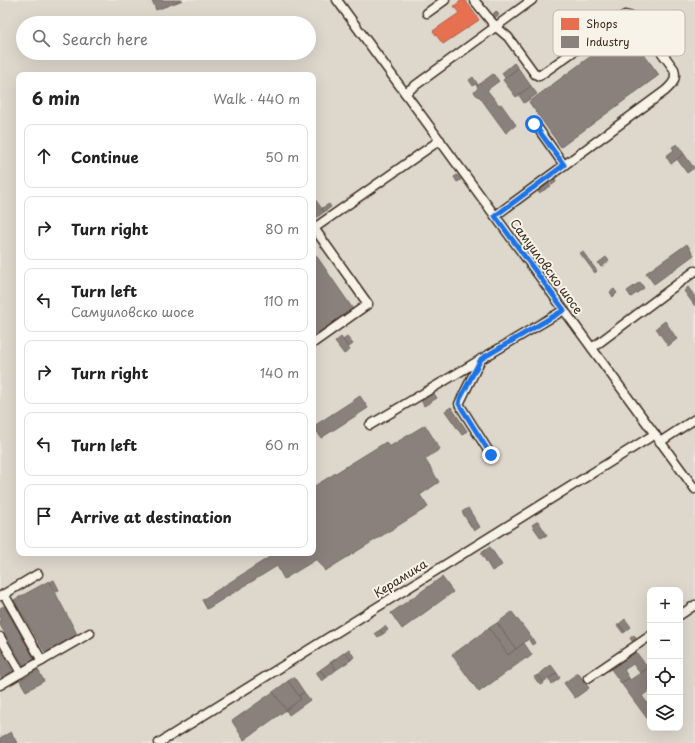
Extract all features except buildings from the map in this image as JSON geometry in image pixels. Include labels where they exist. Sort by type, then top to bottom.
[{"type":"street","name":"Самуиловско шосе","points":[[337,0],[695,489]]},
{"type":"street","points":[[427,13],[445,0]]},
{"type":"street","points":[[474,0],[495,26],[508,37],[535,74],[539,76],[568,56]]},
{"type":"street","points":[[405,93],[532,0]]},
{"type":"street","points":[[495,216],[671,86],[676,75],[674,68],[665,56]]},
{"type":"street","points":[[534,124],[564,165]]},
{"type":"street","points":[[316,226],[440,140]]},
{"type":"street","points":[[316,232],[368,304],[316,341]]},
{"type":"street","points":[[592,348],[695,271]]},
{"type":"street","points":[[370,425],[564,310]]},
{"type":"street","points":[[481,359],[459,404],[491,455]]},
{"type":"street","points":[[660,442],[695,419]]},
{"type":"street","name":"Керамика","points":[[159,743],[655,434]]},
{"type":"street","points":[[38,574],[2,595],[42,661]]},
{"type":"street","points":[[683,613],[695,605]]},
{"type":"street","points":[[0,685],[90,633]]},
{"type":"street","points":[[0,637],[20,673]]},
{"type":"street","points":[[588,678],[647,638]]},
{"type":"shaded area","points":[[0,0],[695,0],[695,743],[0,743]]},
{"type":"route","points":[[491,455],[459,404],[460,399],[481,359],[564,310],[495,216],[564,165],[534,124]]}]
